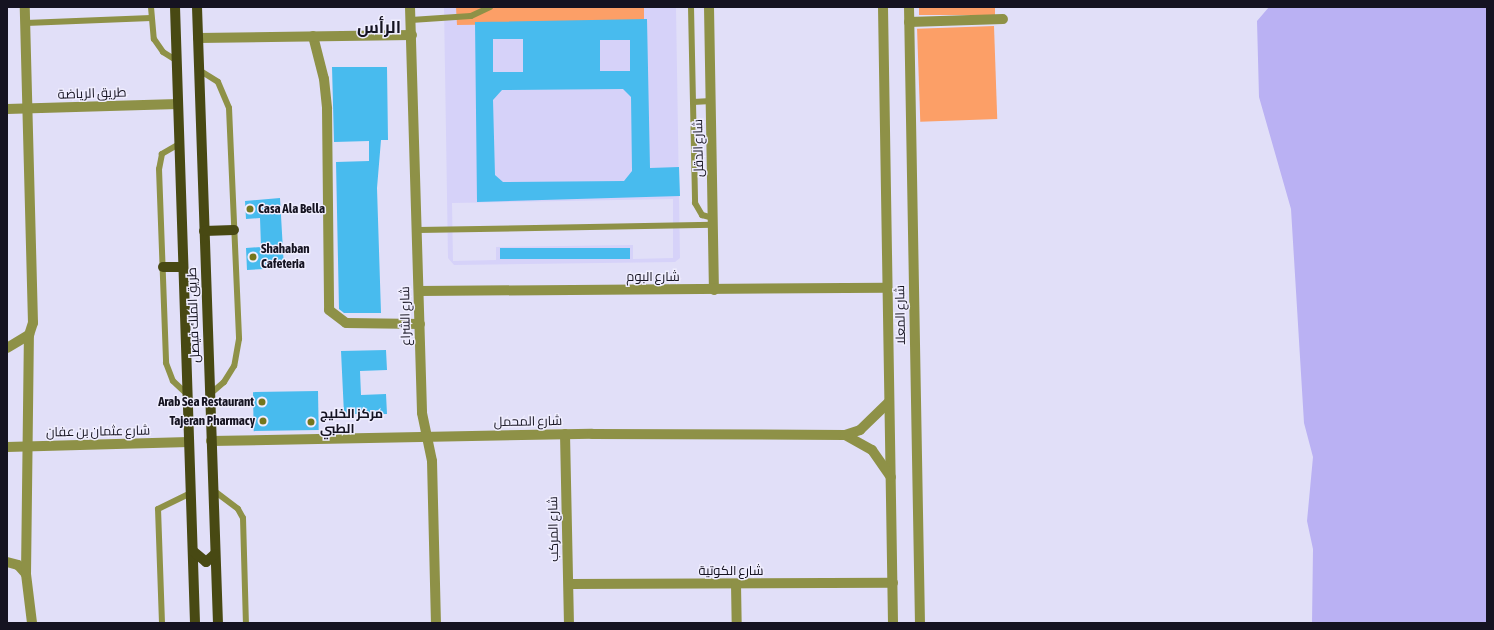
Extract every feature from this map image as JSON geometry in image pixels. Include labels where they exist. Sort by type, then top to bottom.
[{"type":"main road","name":"طريق الملك فيصل","points":[[175,7],[195,623]]},
{"type":"main road","name":"طريق الملك فيصل","points":[[197,7],[218,623]]},
{"type":"main road","points":[[204,231],[234,230]]},
{"type":"main road","points":[[163,267],[183,267]]},
{"type":"main road","points":[[193,551],[206,562],[215,554]]},
{"type":"street","points":[[26,7],[32,323],[29,335],[30,446],[26,574],[32,623]]},
{"type":"street","name":"شارع الشراع","points":[[410,7],[420,324],[426,437],[432,461],[436,623]]},
{"type":"street","name":"شارع الدقل","points":[[709,7],[714,290]]},
{"type":"street","name":"شارع المعلا","points":[[883,7],[893,623]]},
{"type":"street","name":"شارع المعلا","points":[[909,7],[920,623]]},
{"type":"street","points":[[909,22],[1002,19]]},
{"type":"street","points":[[198,38],[412,35]]},
{"type":"street","points":[[313,36],[327,109],[329,310],[346,323],[420,324]]},
{"type":"street","name":"طريق الرياضة","points":[[7,109],[178,104]]},
{"type":"street","name":"شارع البوم","points":[[419,291],[887,288]]},
{"type":"street","points":[[7,348],[29,335]]},
{"type":"street","name":"شارع المحمل","points":[[211,441],[565,434],[845,435],[860,430],[890,402]]},
{"type":"street","name":"شارع المركب","points":[[565,434],[570,623]]},
{"type":"street","name":"شارع المحمل","points":[[845,435],[872,450],[891,477]]},
{"type":"street","name":"شارع عثمان بن عفان","points":[[7,447],[189,442]]},
{"type":"street","points":[[7,562],[18,564],[26,574]]},
{"type":"street","name":"شارع الكوتية","points":[[569,584],[893,583]]},
{"type":"street","points":[[736,584],[737,623]]},
{"type":"lane","points":[[151,7],[151,18],[158,46],[176,60]]},
{"type":"lane","points":[[411,20],[471,16],[490,7]]},
{"type":"lane","points":[[691,7],[695,203],[702,215],[713,222]]},
{"type":"lane","points":[[26,23],[151,18]]},
{"type":"lane","points":[[199,70],[218,82],[228,102],[239,348],[230,374],[210,394]]},
{"type":"lane","points":[[693,102],[711,101]]},
{"type":"lane","points":[[179,144],[165,150],[159,164],[167,369],[177,386],[188,394]]},
{"type":"lane","points":[[418,230],[713,222]]},
{"type":"lane","points":[[213,490],[238,509],[243,518],[246,623]]},
{"type":"lane","points":[[162,623],[158,509],[191,493]]},
{"type":"shaded area","points":[[444,7],[676,7],[680,258],[675,262],[454,265],[448,258]],"holes":[[[673,199],[673,258],[633,259],[633,245],[496,247],[496,260],[453,261],[452,203]]]},
{"type":"shaded area","points":[[456,7],[644,7],[644,22],[457,25]]},
{"type":"shaded area","points":[[919,7],[995,7],[995,15],[919,15]]},
{"type":"shaded area","points":[[1269,7],[1487,7],[1487,623],[1312,623],[1313,549],[1307,521],[1313,457],[1304,423],[1291,209],[1259,97],[1257,21]]},
{"type":"shaded area","points":[[994,26],[997,119],[920,122],[917,29]]},
{"type":"building","points":[[647,19],[650,168],[679,167],[680,196],[477,202],[475,22]],"holes":[[[493,39],[523,39],[523,72],[493,72]],[[600,40],[630,40],[630,71],[600,71]],[[623,89],[631,97],[632,171],[624,181],[503,182],[495,175],[493,100],[502,90]]]},
{"type":"building","points":[[332,67],[387,67],[388,140],[381,140],[377,188],[381,313],[344,313],[339,309],[336,162],[369,161],[369,141],[334,142]]},
{"type":"building","points":[[280,198],[284,268],[247,270],[246,248],[261,247],[260,218],[246,219],[245,201]]},
{"type":"building","points":[[500,248],[630,248],[630,259],[500,259]]},
{"type":"building","points":[[386,350],[387,370],[360,371],[361,395],[386,394],[387,414],[344,414],[341,351]]},
{"type":"building","points":[[318,391],[319,430],[254,431],[253,392]]},
{"type":"place","name":"Casa Ala Bella","points":[[250,209]]},
{"type":"place","name":"Shahaban Cafeteria","points":[[253,257]]},
{"type":"place","name":"Arab Sea Restaurant","points":[[262,402]]},
{"type":"place","name":"Tajeran Pharmacy","points":[[263,421]]},
{"type":"place","name":"مركز الخليج الطبي","points":[[311,422]]},
{"type":"district","name":"الرأس","points":[[379,28]]}]
